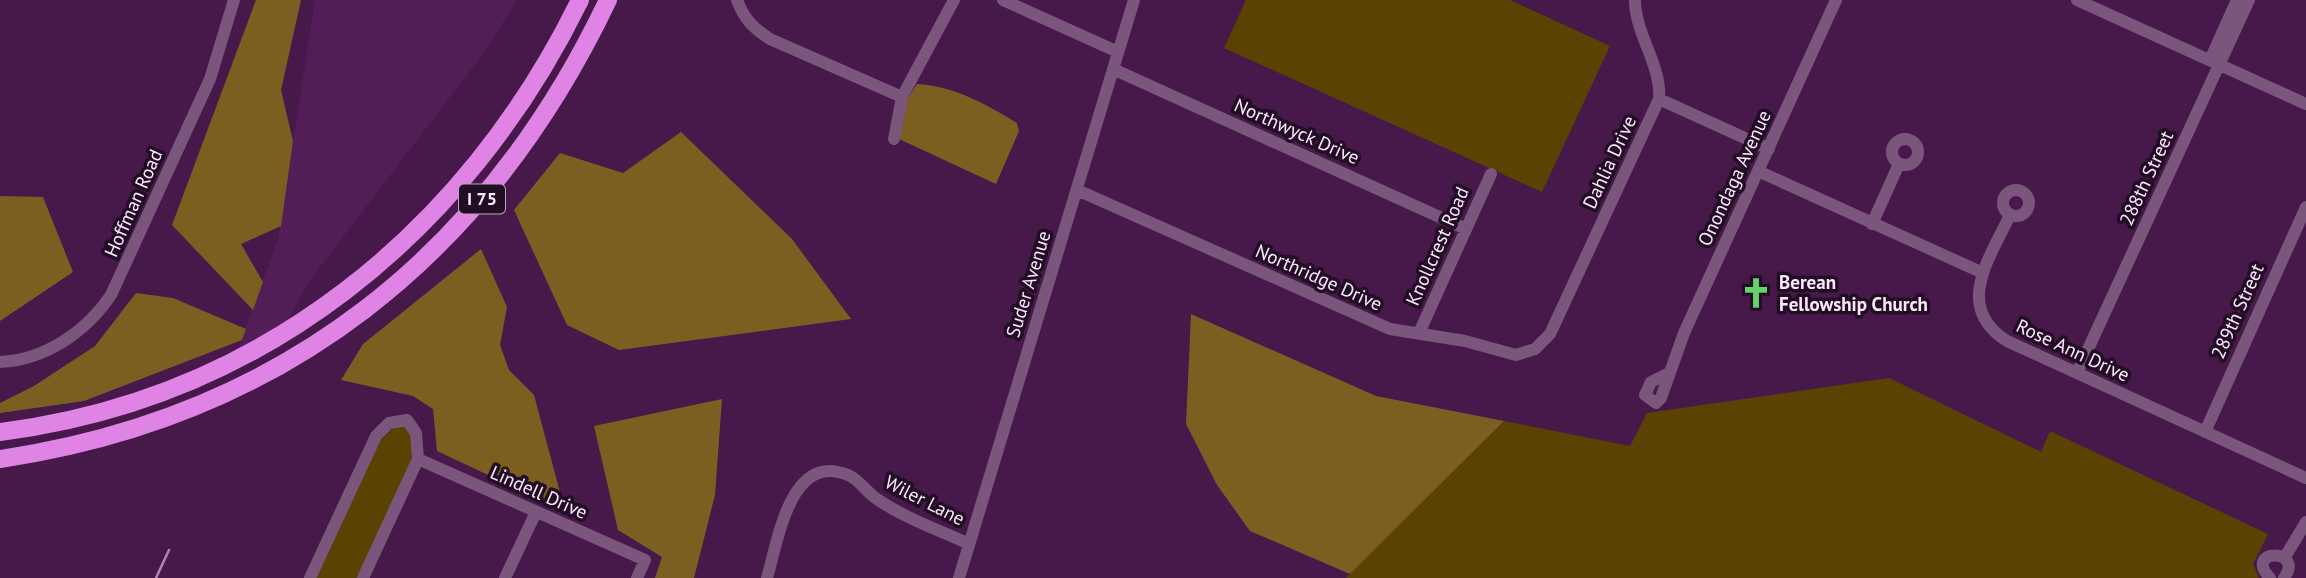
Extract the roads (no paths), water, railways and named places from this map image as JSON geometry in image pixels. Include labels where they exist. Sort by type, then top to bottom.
[{"type":"highway","name":"I 75","points":[[0,432],[76,419],[124,405],[206,374],[261,347],[323,308],[401,247],[472,172],[504,131],[540,75],[580,0]]},
{"type":"highway","name":"I 75","points":[[0,458],[96,440],[190,408],[249,382],[302,352],[393,287],[475,207],[545,117],[608,0]]},
{"type":"street","name":"Hoffman Road","points":[[0,362],[27,359],[65,341],[93,318],[111,295],[210,79],[234,0]]},
{"type":"street","points":[[737,0],[752,27],[770,38],[902,97]]},
{"type":"street","points":[[894,139],[902,97],[954,0]]},
{"type":"street","points":[[1003,0],[1118,52]]},
{"type":"street","name":"Suder Avenue","points":[[959,578],[1134,0]]},
{"type":"street","points":[[1635,0],[1637,19],[1657,81],[1659,99],[1769,149]]},
{"type":"street","name":"Onondaga Avenue","points":[[1670,373],[1684,333],[1836,0]]},
{"type":"street","points":[[2077,0],[2100,5],[2306,104]]},
{"type":"street","name":"288th Street","points":[[2077,373],[2215,62],[2237,0]]},
{"type":"street","name":"288th Street","points":[[2215,62],[2249,0]]},
{"type":"street","name":"Northwyck Drive","points":[[1113,69],[1466,229]]},
{"type":"street","name":"Dahlia Drive","points":[[1550,334],[1659,99]]},
{"type":"street","points":[[1872,224],[1899,164]]},
{"type":"street","points":[[1758,172],[1983,273],[2010,215]]},
{"type":"street","name":"Knollcrest Road","points":[[1419,333],[1491,174]]},
{"type":"street","name":"Northridge Drive","points":[[1077,190],[1390,329],[1465,341],[1516,355],[1535,349],[1550,334]]},
{"type":"street","name":"289th Street","points":[[2205,432],[2306,207]]},
{"type":"street","name":"Rose Ann Drive","points":[[1983,273],[1978,302],[1990,330],[2007,341],[2306,478]]},
{"type":"street","points":[[310,578],[371,445],[382,429],[397,420],[407,420],[416,433],[418,459],[363,578]]},
{"type":"street","name":"Lindell Drive","points":[[418,459],[645,560],[637,578]]},
{"type":"street","name":"Wiler Lane","points":[[766,578],[792,497],[807,479],[827,472],[849,476],[887,505],[969,544]]},
{"type":"street","points":[[505,578],[536,512]]},
{"type":"street","points":[[2285,557],[2305,527]]},
{"type":"street","points":[[2270,578],[2264,568],[2266,559],[2277,554],[2285,557],[2290,568],[2284,578]]},
{"type":"railway","points":[[156,578],[169,550]]},
{"type":"place","name":"Berean Fellowship Church","points":[[1756,293]]}]
